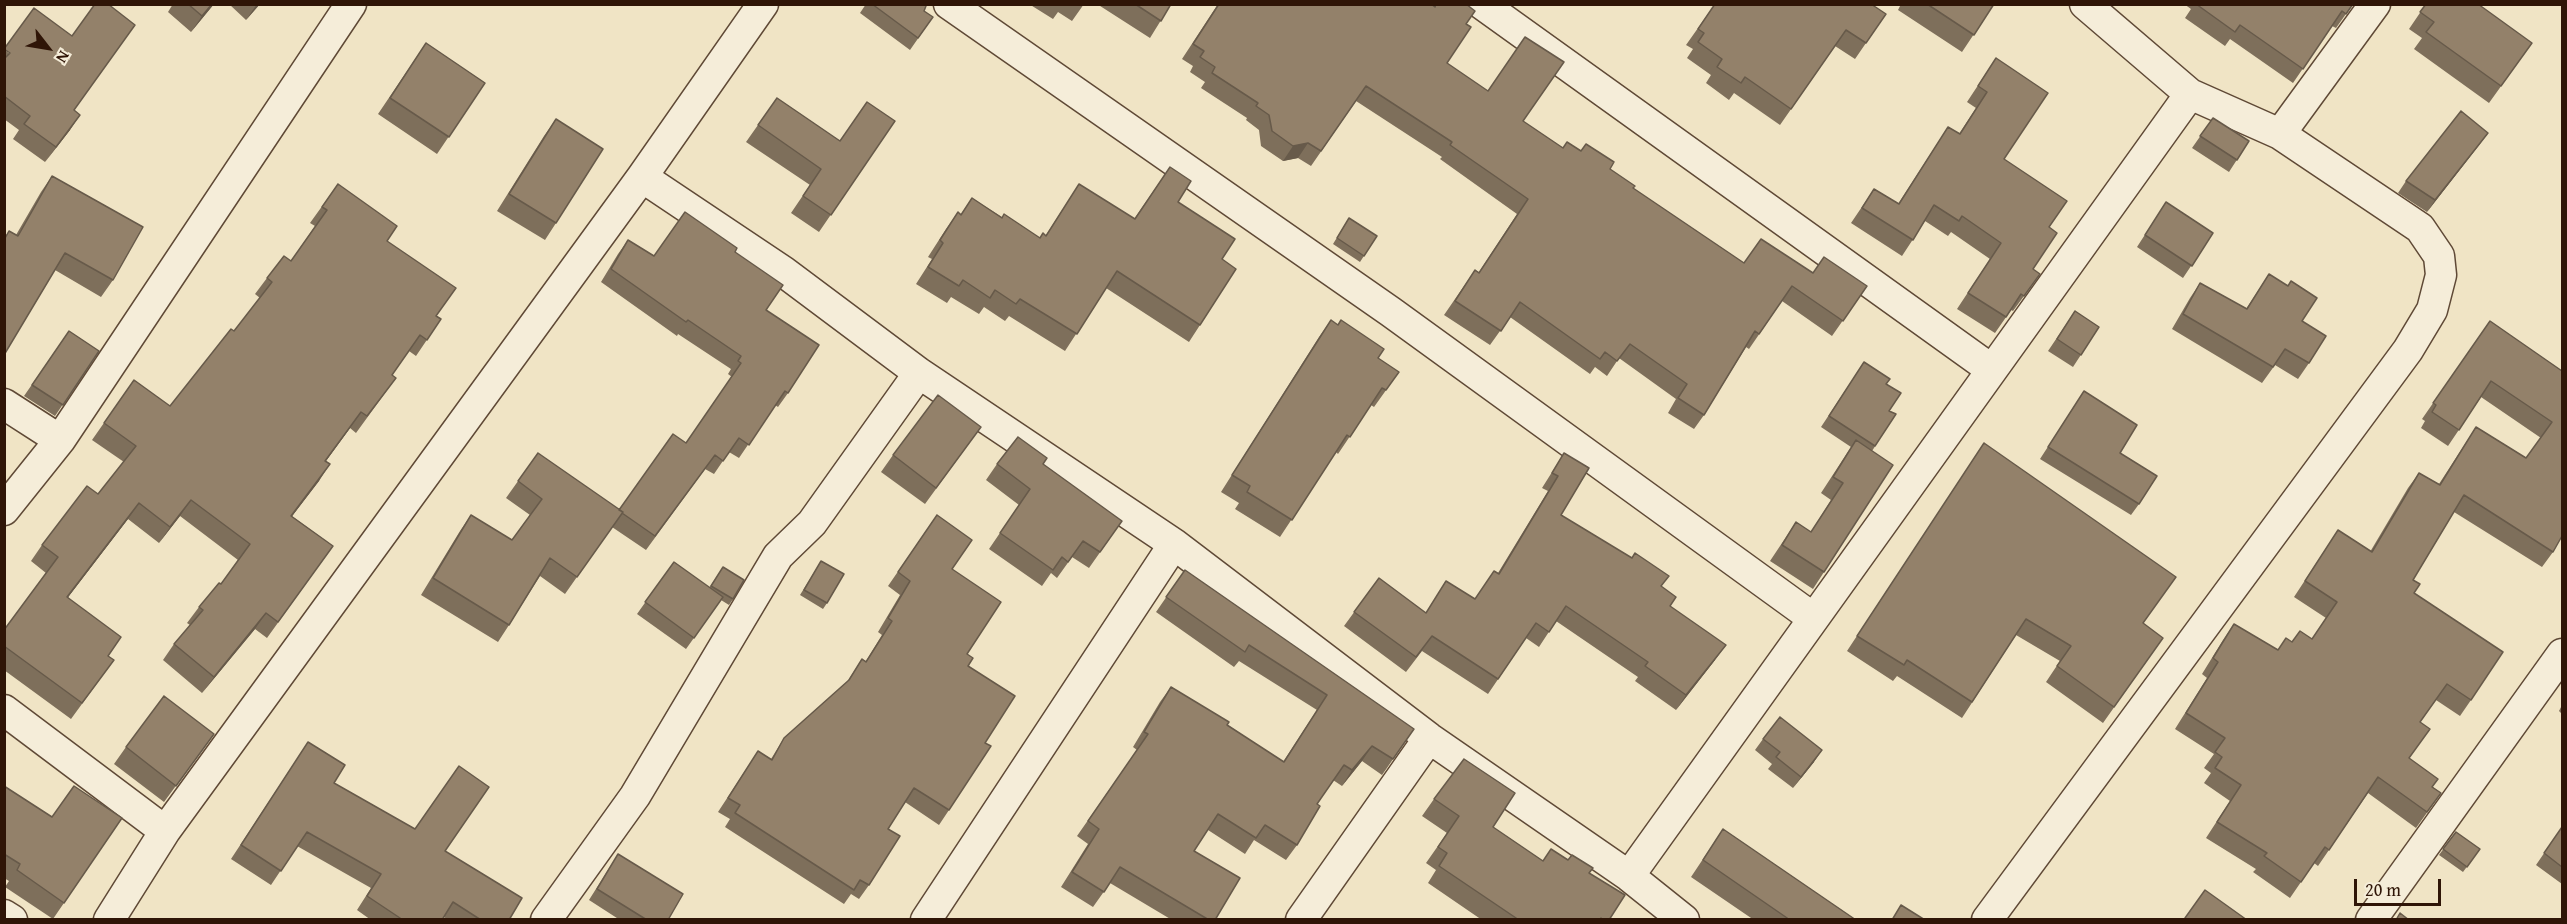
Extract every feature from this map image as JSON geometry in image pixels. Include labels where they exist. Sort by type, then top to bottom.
[{"type":"street","points":[[4,510],[60,440],[351,4]]},
{"type":"street","points":[[109,920],[165,831],[642,177],[763,4]]},
{"type":"street","points":[[949,4],[1391,312],[1813,618]]},
{"type":"street","points":[[1482,4],[1992,370]]},
{"type":"street","points":[[1987,920],[2408,350],[2432,310],[2441,275],[2439,256],[2420,228],[2280,134],[2190,94],[2085,4]]},
{"type":"street","points":[[2280,134],[2375,4]]},
{"type":"street","points":[[1629,876],[2190,94]]},
{"type":"street","points":[[642,177],[784,272],[919,373],[1174,544],[1429,738],[1629,876],[1684,920]]},
{"type":"street","points":[[546,920],[635,796],[778,556],[812,522],[919,373]]},
{"type":"street","points":[[4,404],[60,440]]},
{"type":"street","points":[[926,920],[1174,544]]},
{"type":"street","points":[[2372,920],[2562,654]]},
{"type":"street","points":[[4,710],[165,831]]},
{"type":"street","points":[[1301,920],[1429,738]]},
{"type":"street","points":[[4,915],[12,920]]},
{"type":"building","points":[[95,4],[108,4],[135,25],[74,110],[80,115],[56,147],[24,124],[30,116],[4,96],[4,59],[10,53],[4,49],[34,8],[72,36]]},
{"type":"building","points":[[188,4],[212,4],[202,16]]},
{"type":"building","points":[[872,4],[924,4],[926,6],[924,11],[933,17],[918,38]]},
{"type":"building","points":[[1135,4],[1171,4],[1161,21]]},
{"type":"building","points":[[1219,4],[1431,4],[1435,7],[1436,4],[1466,4],[1475,11],[1466,24],[1471,27],[1447,63],[1488,91],[1525,37],[1564,62],[1523,121],[1563,148],[1567,142],[1581,151],[1586,144],[1614,162],[1610,169],[1635,186],[1633,188],[1744,263],[1761,239],[1813,273],[1824,257],[1867,286],[1843,321],[1792,286],[1759,334],[1755,331],[1704,415],[1678,398],[1687,384],[1630,344],[1617,361],[1605,352],[1600,359],[1520,302],[1501,331],[1455,301],[1475,270],[1479,273],[1528,199],[1450,145],[1452,142],[1366,86],[1321,151],[1308,143],[1293,146],[1272,131],[1269,115],[1256,106],[1258,103],[1212,73],[1215,67],[1200,57],[1204,51],[1193,44]]},
{"type":"building","points":[[1715,4],[1871,4],[1886,14],[1866,43],[1846,30],[1791,109],[1745,77],[1741,83],[1717,67],[1722,59],[1698,42],[1704,33],[1698,29]]},
{"type":"building","points":[[1927,4],[1994,4],[1974,35]]},
{"type":"building","points":[[2196,4],[2353,4],[2346,14],[2342,11],[2303,69],[2240,25],[2235,32]]},
{"type":"building","points":[[2426,4],[2478,4],[2532,43],[2501,86],[2426,32],[2434,22],[2420,12]]},
{"type":"building","points":[[426,43],[485,83],[449,137],[390,98]]},
{"type":"building","points":[[1996,58],[2048,93],[2004,159],[2067,201],[2049,227],[2057,233],[2033,269],[2040,274],[2024,296],[2021,294],[2006,317],[1968,293],[2001,243],[1962,216],[1959,221],[1934,205],[1913,240],[1862,208],[1874,189],[1899,204],[1948,127],[1960,134],[1987,92],[1978,86]]},
{"type":"building","points":[[777,98],[840,141],[867,102],[895,121],[831,215],[803,196],[821,169],[758,125]]},
{"type":"building","points":[[2461,111],[2488,133],[2435,200],[2406,181]]},
{"type":"building","points":[[2213,118],[2249,141],[2237,160],[2200,136]]},
{"type":"building","points":[[556,119],[603,149],[556,223],[509,194]]},
{"type":"building","points":[[1170,167],[1191,181],[1178,202],[1235,239],[1222,259],[1236,269],[1200,325],[1117,271],[1077,334],[1020,299],[1016,304],[995,290],[990,298],[963,280],[959,286],[928,267],[943,243],[940,240],[958,212],[961,215],[972,198],[1002,218],[1004,214],[1040,238],[1043,233],[1046,236],[1079,184],[1135,219]]},
{"type":"building","points":[[52,176],[143,227],[113,280],[65,253],[4,355],[4,240],[9,231],[18,236]]},
{"type":"building","points":[[338,184],[397,226],[387,241],[456,288],[436,316],[441,319],[427,340],[420,335],[392,375],[396,378],[367,416],[361,412],[325,461],[330,464],[291,516],[333,546],[278,622],[266,613],[214,677],[174,644],[203,610],[199,607],[219,583],[221,584],[250,544],[191,500],[170,527],[139,503],[67,597],[121,637],[108,656],[114,660],[82,703],[4,646],[4,630],[58,557],[42,545],[87,486],[98,494],[136,446],[104,423],[134,380],[170,406],[231,329],[234,331],[272,282],[267,278],[284,256],[291,261],[327,210],[322,207]]},
{"type":"building","points":[[2166,202],[2213,233],[2192,266],[2145,235]]},
{"type":"building","points":[[685,212],[737,248],[735,252],[783,285],[766,310],[819,345],[788,393],[785,391],[749,445],[739,438],[723,461],[715,455],[655,536],[619,510],[673,434],[686,443],[741,363],[738,361],[741,356],[688,320],[686,322],[611,269],[628,240],[654,256]]},
{"type":"building","points":[[1349,218],[1377,236],[1364,256],[1337,238]]},
{"type":"building","points":[[2269,274],[2288,286],[2291,281],[2317,298],[2302,321],[2326,336],[2309,363],[2285,349],[2273,367],[2183,314],[2200,283],[2247,309]]},
{"type":"building","points":[[2075,311],[2099,327],[2081,355],[2057,339]]},
{"type":"building","points":[[1331,320],[1338,325],[1341,320],[1384,349],[1378,358],[1399,372],[1386,390],[1382,388],[1350,437],[1347,435],[1292,520],[1247,492],[1250,486],[1232,475]]},
{"type":"building","points":[[2490,321],[2562,371],[2562,536],[2553,552],[2464,495],[2413,580],[2420,584],[2414,593],[2503,652],[2471,700],[2447,684],[2420,722],[2430,729],[2409,758],[2438,779],[2432,787],[2441,793],[2427,812],[2378,777],[2329,850],[2325,847],[2301,882],[2264,856],[2267,853],[2217,822],[2241,785],[2215,768],[2222,757],[2215,752],[2225,738],[2186,713],[2218,662],[2213,658],[2234,624],[2278,650],[2286,638],[2292,642],[2300,631],[2312,639],[2337,602],[2305,581],[2338,530],[2372,552],[2419,473],[2440,485],[2476,427],[2526,458],[2552,422],[2491,381],[2459,430],[2432,412],[2436,405],[2433,403]]},
{"type":"building","points":[[69,331],[99,351],[63,405],[32,385]]},
{"type":"building","points":[[1864,362],[1890,379],[1886,384],[1901,393],[1889,411],[1896,414],[1875,446],[1829,416]]},
{"type":"building","points":[[2084,391],[2137,425],[2120,453],[2157,476],[2139,504],[2048,447]]},
{"type":"building","points":[[938,395],[981,427],[936,488],[893,455]]},
{"type":"building","points":[[1018,437],[1047,458],[1043,464],[1122,521],[1100,552],[1083,541],[1068,562],[1062,557],[1053,570],[1000,533],[1030,489],[997,464]]},
{"type":"building","points":[[1856,440],[1893,465],[1824,572],[1782,545],[1796,522],[1811,532],[1843,483],[1833,477]]},
{"type":"building","points":[[1984,443],[2176,577],[2143,623],[2163,638],[2114,707],[2057,666],[2071,646],[2026,619],[1972,702],[1907,660],[1904,665],[1857,636]]},
{"type":"building","points":[[538,453],[623,512],[577,577],[550,558],[509,625],[433,578],[471,515],[512,540],[542,499],[518,481]]},
{"type":"building","points":[[1564,453],[1589,468],[1561,515],[1632,558],[1635,553],[1669,576],[1661,586],[1676,597],[1670,606],[1726,645],[1686,695],[1645,666],[1648,662],[1566,606],[1549,632],[1536,623],[1498,679],[1432,636],[1416,657],[1354,612],[1379,578],[1426,613],[1446,581],[1475,599],[1494,571],[1499,574],[1558,476],[1552,473]]},
{"type":"building","points":[[937,515],[972,540],[952,569],[1001,602],[967,654],[973,658],[968,666],[1015,696],[985,743],[991,746],[949,810],[914,788],[888,829],[900,836],[869,885],[860,880],[854,890],[735,813],[740,805],[728,798],[758,751],[772,760],[784,738],[849,680],[862,659],[866,662],[892,621],[888,618],[910,581],[898,572]]},
{"type":"building","points":[[821,561],[844,574],[827,603],[804,590]]},
{"type":"building","points":[[674,562],[723,597],[694,638],[645,602]]},
{"type":"building","points":[[723,567],[744,580],[733,599],[711,586]]},
{"type":"building","points":[[1185,570],[1414,729],[1393,759],[1372,746],[1352,770],[1344,765],[1317,804],[1320,806],[1297,845],[1265,825],[1256,838],[1218,814],[1194,851],[1240,878],[1215,920],[1209,920],[1120,867],[1104,892],[1072,872],[1099,829],[1088,821],[1148,734],[1144,732],[1171,687],[1229,722],[1227,725],[1284,762],[1327,695],[1249,645],[1245,652],[1166,597]]},
{"type":"building","points":[[164,696],[214,734],[176,786],[126,747]]},
{"type":"building","points":[[1780,717],[1822,750],[1801,777],[1776,757],[1780,752],[1763,739]]},
{"type":"building","points":[[308,742],[345,765],[334,783],[415,829],[459,766],[489,787],[445,851],[522,898],[509,920],[481,920],[453,902],[442,920],[403,920],[367,896],[381,874],[307,832],[281,871],[241,845]]},
{"type":"building","points":[[1464,759],[1515,793],[1493,827],[1543,861],[1551,849],[1568,860],[1572,855],[1593,868],[1589,873],[1625,895],[1609,920],[1601,918],[1600,920],[1519,920],[1439,866],[1447,853],[1438,847],[1459,816],[1434,799]]},
{"type":"building","points":[[4,786],[52,817],[74,786],[122,818],[64,903],[17,870],[20,864],[4,854]]},
{"type":"building","points":[[2562,827],[2562,867],[2544,853]]},
{"type":"building","points":[[1723,829],[1856,920],[1790,920],[1703,860]]},
{"type":"building","points":[[2456,832],[2480,849],[2467,867],[2443,849]]},
{"type":"building","points":[[618,854],[683,894],[668,920],[647,920],[597,889]]},
{"type":"building","points":[[2205,890],[2247,920],[2187,920],[2185,918]]},
{"type":"building","points":[[1901,905],[1925,920],[1892,920]]},
{"type":"building","points":[[2400,913],[2409,920],[2396,920]]}]
